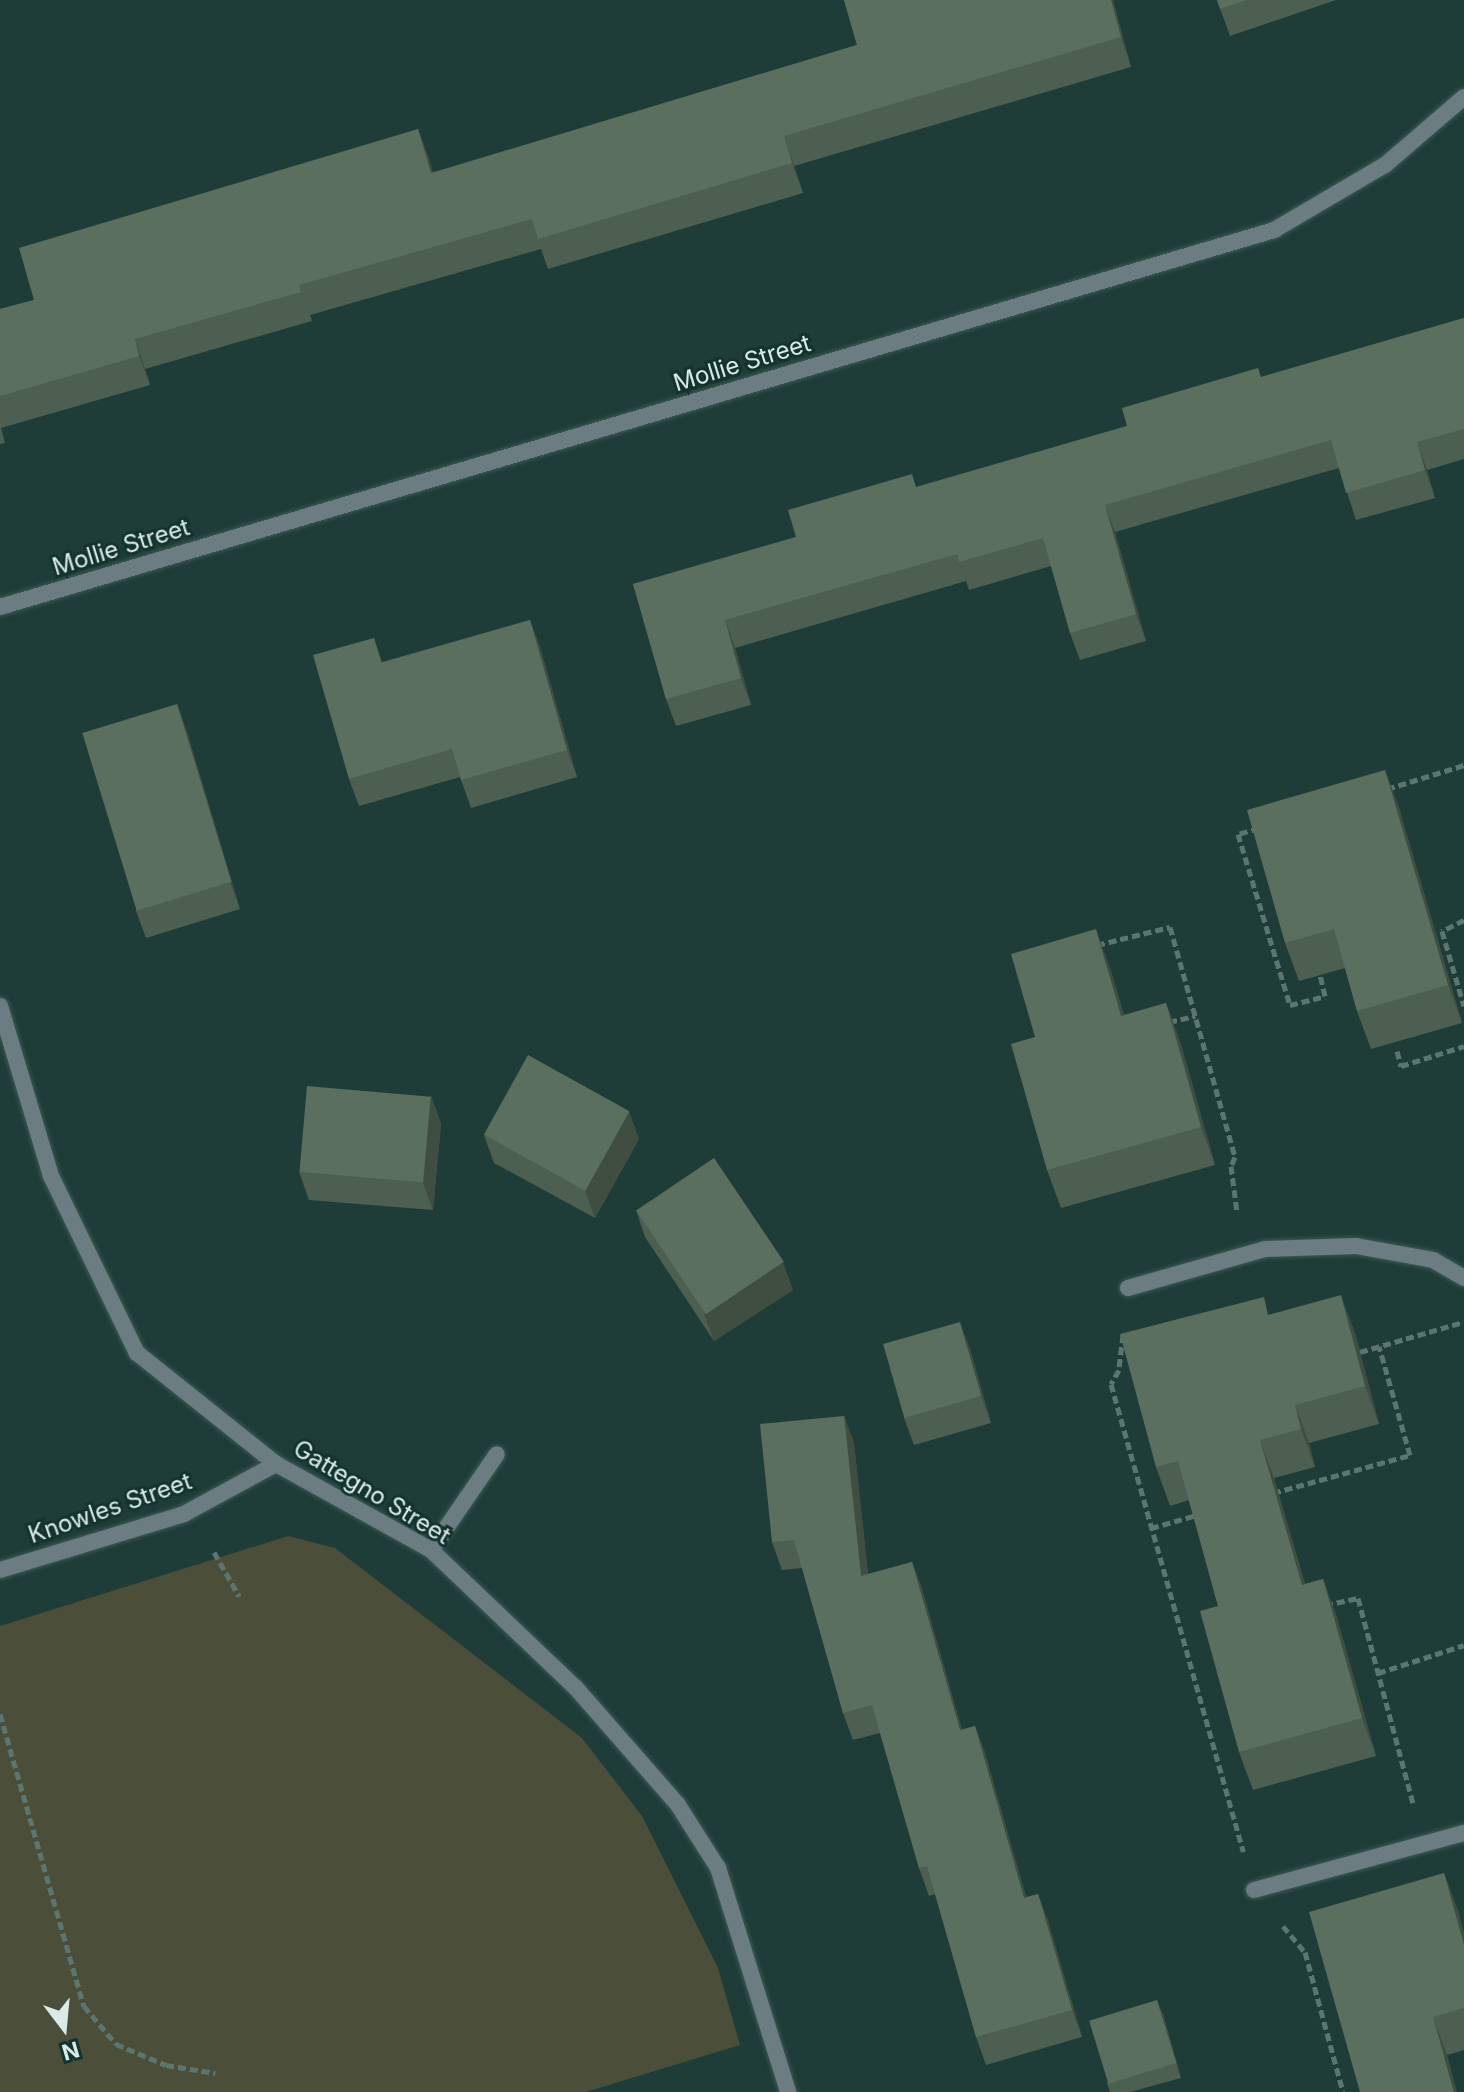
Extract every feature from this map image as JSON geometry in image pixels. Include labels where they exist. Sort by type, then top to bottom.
[{"type":"street","name":"Mollie Street","points":[[0,607],[1274,230],[1385,165],[1464,97]]},
{"type":"street","name":"Gattegno Street","points":[[0,1006],[51,1176],[137,1353],[276,1464],[431,1550],[576,1688],[678,1805],[718,1868],[788,2092]]},
{"type":"street","points":[[1128,1288],[1265,1249],[1356,1246],[1433,1260],[1464,1278]]},
{"type":"street","points":[[431,1550],[497,1454]]},
{"type":"street","name":"Knowles Street","points":[[0,1570],[184,1514],[276,1464]]},
{"type":"street","points":[[1254,1890],[1464,1833]]},
{"type":"path","points":[[1373,793],[1464,765]]},
{"type":"path","points":[[1268,825],[1238,834],[1290,1005],[1325,996],[1320,975]]},
{"type":"path","points":[[1464,920],[1442,931],[1464,1006]]},
{"type":"path","points":[[1085,948],[1170,927],[1235,1157],[1231,1166]]},
{"type":"path","points":[[1156,1025],[1195,1016]]},
{"type":"path","points":[[1397,1051],[1401,1066],[1464,1046]]},
{"type":"path","points":[[1360,1352],[1464,1322]]},
{"type":"path","points":[[1258,1497],[1410,1455],[1379,1346]]},
{"type":"path","points":[[1119,1370],[1111,1384],[1229,1804]]},
{"type":"path","points":[[1151,1528],[1212,1510]]},
{"type":"path","points":[[214,1552],[239,1596]]},
{"type":"path","points":[[1319,1607],[1358,1598],[1400,1756]]},
{"type":"path","points":[[1378,1673],[1464,1645]]},
{"type":"path","points":[[0,1714],[84,2006],[116,2044],[166,2065],[215,2073]]},
{"type":"path","points":[[1305,1952],[1343,2092]]},
{"type":"green space","points":[[288,1536],[335,1548],[582,1738],[642,1816],[718,1968],[740,2045],[586,2092],[0,2092],[0,1626]]},
{"type":"building","points":[[844,0],[1111,0],[1121,37],[784,136],[792,163],[538,239],[532,219],[299,285],[301,292],[135,339],[139,356],[0,396],[0,309],[34,300],[19,248],[418,129],[431,173],[857,45]]},
{"type":"building","points":[[1217,0],[1247,0],[1220,9]]},
{"type":"building","points":[[1464,318],[1464,429],[1417,442],[1425,470],[1346,493],[1331,440],[1105,505],[1136,614],[1070,633],[1043,538],[959,562],[957,554],[725,620],[741,678],[666,699],[633,584],[796,537],[788,510],[912,474],[916,487],[1127,426],[1122,408],[1258,368],[1261,377]]},
{"type":"building","points":[[530,620],[567,750],[461,780],[452,749],[349,779],[313,655],[374,638],[381,663]]},
{"type":"building","points":[[177,704],[231,882],[137,911],[82,733]]},
{"type":"building","points":[[1385,770],[1448,985],[1357,1011],[1334,929],[1285,943],[1247,810]]},
{"type":"building","points":[[1096,929],[1121,1016],[1166,1003],[1201,1127],[1047,1170],[1011,1044],[1035,1037],[1011,954]]},
{"type":"building","points":[[528,1055],[629,1111],[585,1191],[484,1135]]},
{"type":"building","points":[[307,1086],[431,1097],[423,1182],[300,1172]]},
{"type":"building","points":[[714,1158],[784,1262],[706,1314],[636,1211]]},
{"type":"building","points":[[1341,1295],[1365,1386],[1295,1405],[1301,1429],[1260,1440],[1302,1585],[1323,1579],[1362,1718],[1239,1752],[1200,1611],[1218,1606],[1178,1461],[1156,1467],[1120,1334],[1264,1297],[1268,1315]]},
{"type":"building","points":[[960,1322],[981,1396],[904,1418],[883,1344]]},
{"type":"building","points":[[844,1416],[861,1576],[912,1562],[960,1730],[975,1726],[1024,1898],[1038,1894],[1072,2010],[976,2037],[927,1866],[919,1868],[872,1705],[843,1713],[794,1540],[772,1542],[760,1424]]},
{"type":"building","points":[[1444,1873],[1464,1945],[1464,2008],[1433,2017],[1454,2092],[1360,2092],[1309,1912]]},
{"type":"building","points":[[1157,2000],[1176,2063],[1108,2084],[1089,2021]]}]
